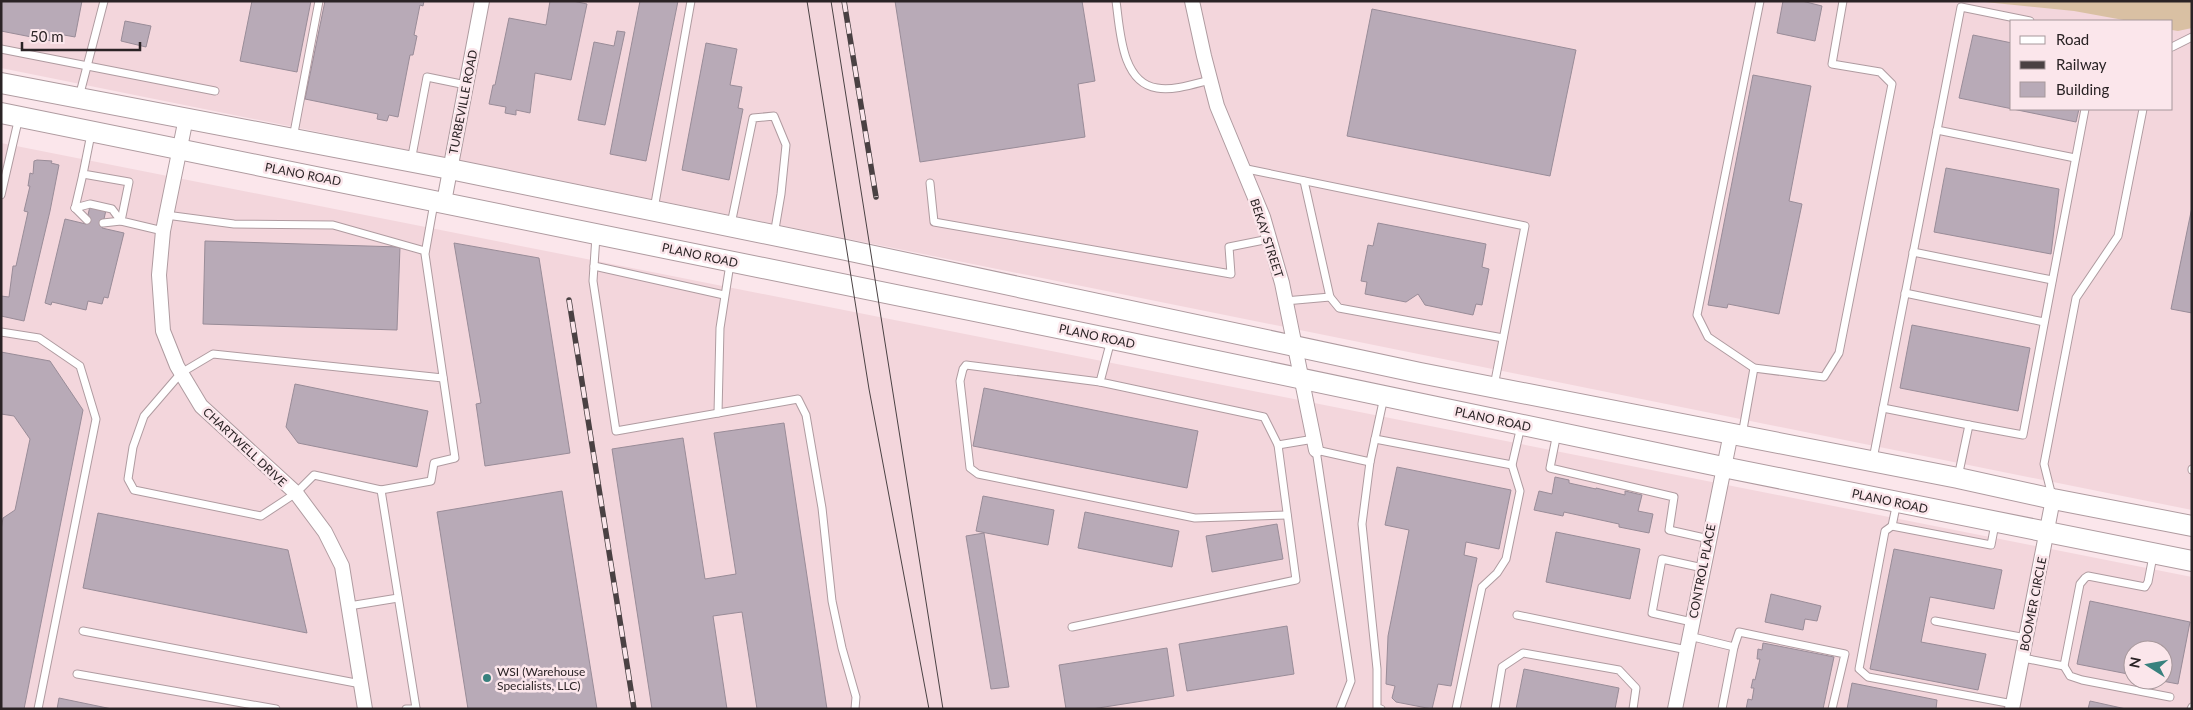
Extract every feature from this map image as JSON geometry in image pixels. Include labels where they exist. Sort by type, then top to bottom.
[{"type":"main road","points":[[1,83],[450,169],[774,235],[1494,388],[1736,434],[2192,526]]},
{"type":"main road","name":"PLANO ROAD","points":[[10,115],[1112,339],[1722,467],[2192,560]]},
{"type":"street","name":"TURBEVILLE ROAD","points":[[439,201],[450,169],[482,1]]},
{"type":"street","name":"BEKAY STREET","points":[[1192,1],[1217,106],[1263,217],[1286,301],[1315,445]]},
{"type":"street","name":"CHARTWELL DRIVE","points":[[186,118],[163,231],[159,275],[162,330],[181,372],[201,406],[296,493],[325,532],[342,566],[365,709]]},
{"type":"street","name":"CONTROL PLACE","points":[[1675,709],[1722,467],[1736,434]]},
{"type":"street","name":"BOOMER CIRCLE","points":[[2013,707],[2048,533],[2053,499]]},
{"type":"lane","points":[[78,98],[104,1]]},
{"type":"lane","points":[[292,139],[319,1]]},
{"type":"lane","points":[[654,212],[690,1]]},
{"type":"lane","points":[[1116,1],[1125,58],[1140,83],[1157,88],[1189,85],[1210,80]]},
{"type":"lane","points":[[1760,1],[1697,315],[1708,337],[1754,368],[1824,377],[1839,353],[1892,84],[1880,72],[1832,64],[1843,1]]},
{"type":"lane","points":[[1872,462],[1961,7],[2025,20]]},
{"type":"lane","points":[[2173,46],[2192,37]]},
{"type":"lane","points":[[1,49],[215,91]]},
{"type":"lane","points":[[411,162],[427,77],[466,85]]},
{"type":"lane","points":[[1883,408],[2023,435],[2085,110]]},
{"type":"lane","points":[[2053,499],[2044,464],[2076,298],[2118,236],[2143,110]]},
{"type":"lane","points":[[1,195],[10,115]]},
{"type":"lane","points":[[730,227],[753,118],[774,116],[786,145],[781,194],[774,235]]},
{"type":"lane","points":[[1937,130],[2075,158]]},
{"type":"lane","points":[[75,208],[92,131]]},
{"type":"lane","points":[[1242,168],[1525,226],[1494,388]]},
{"type":"lane","points":[[83,174],[129,182],[121,221]]},
{"type":"lane","points":[[1304,181],[1330,297],[1339,308],[1504,338]]},
{"type":"lane","points":[[930,183],[934,222],[1231,274],[1229,247],[1269,239]]},
{"type":"lane","points":[[439,201],[425,250],[455,458],[434,462],[431,481],[382,490],[314,475],[296,493],[261,516],[134,490],[128,479],[133,446],[144,416],[181,372],[213,354],[443,378]]},
{"type":"lane","points":[[75,208],[90,204],[112,209],[121,221]]},
{"type":"lane","points":[[75,208],[87,220]]},
{"type":"lane","points":[[165,216],[234,224],[333,225],[425,250]]},
{"type":"lane","points":[[103,223],[121,221],[163,231]]},
{"type":"lane","points":[[596,233],[593,282],[616,431],[798,398],[806,415],[822,508],[832,601],[842,648],[856,697],[855,709]]},
{"type":"lane","points":[[1913,252],[2052,280]]},
{"type":"lane","points":[[718,413],[720,328],[730,261]]},
{"type":"lane","points":[[594,266],[724,295]]},
{"type":"lane","points":[[1905,293],[2044,322]]},
{"type":"lane","points":[[1286,301],[1330,297]]},
{"type":"lane","points":[[1,332],[39,338],[80,366],[96,419],[38,709]]},
{"type":"lane","points":[[1100,382],[1112,339]]},
{"type":"lane","points":[[1072,627],[1296,580],[1288,515],[1278,445],[1264,417],[1100,382],[966,366],[963,369],[960,381],[970,468],[978,474],[1195,518],[1288,515]]},
{"type":"lane","points":[[1736,434],[1754,368]]},
{"type":"lane","points":[[1381,709],[1377,708],[1377,669],[1362,524],[1370,462],[1384,396]]},
{"type":"lane","points":[[1456,709],[1482,587],[1497,573],[1506,559],[1520,491],[1512,465],[1521,425]]},
{"type":"lane","points":[[1958,478],[1969,426]]},
{"type":"lane","points":[[1557,432],[1550,468],[1674,497],[1669,530],[1709,539]]},
{"type":"lane","points":[[1375,439],[1512,465]]},
{"type":"lane","points":[[1278,445],[1315,445],[1370,462]]},
{"type":"lane","points":[[1315,445],[1350,681],[1340,709]]},
{"type":"lane","points":[[382,490],[416,708],[406,709]]},
{"type":"lane","points":[[1897,502],[1892,526],[1885,531],[1860,669],[1868,677],[2013,707]]},
{"type":"lane","points":[[1892,526],[1991,545],[1995,522]]},
{"type":"lane","points":[[2154,553],[2148,582],[2145,587],[2088,576],[2080,584],[2064,666],[2070,676],[2082,680],[2170,697]]},
{"type":"lane","points":[[1692,622],[1652,613],[1662,559],[1703,568]]},
{"type":"lane","points":[[349,606],[398,598]]},
{"type":"lane","points":[[1517,615],[1688,643],[1734,647]]},
{"type":"lane","points":[[1935,621],[2026,638]]},
{"type":"lane","points":[[83,631],[361,684]]},
{"type":"lane","points":[[1722,709],[1734,647],[1739,632],[1844,654],[1832,709]]},
{"type":"lane","points":[[1495,709],[1502,667],[1523,653],[1619,670],[1636,688],[1633,709]]},
{"type":"lane","points":[[2023,658],[2064,666]]},
{"type":"lane","points":[[77,674],[276,709]]},
{"type":"shaded area","points":[[1,1],[2192,1],[2192,510],[1,68]]},
{"type":"shaded area","points":[[1975,1],[2192,1],[2192,28],[2173,30],[2173,20],[2124,20],[2074,11]]},
{"type":"shaded area","points":[[1,143],[2192,577],[2192,709],[1,709]]},
{"type":"building","points":[[1,1],[82,1],[75,37],[64,35],[62,43],[1,31]]},
{"type":"building","points":[[252,1],[311,1],[297,72],[240,61]]},
{"type":"building","points":[[325,1],[424,1],[423,6],[420,5],[414,35],[417,36],[413,55],[410,55],[398,117],[389,115],[387,121],[377,119],[378,114],[305,99]]},
{"type":"building","points":[[550,1],[573,1],[587,4],[571,80],[535,73],[530,113],[516,110],[516,115],[505,113],[506,107],[489,104],[493,85],[495,85],[509,18],[546,25]]},
{"type":"building","points":[[640,1],[678,1],[646,161],[610,154]]},
{"type":"building","points":[[895,1],[1082,1],[1095,81],[1078,84],[1085,137],[920,162]]},
{"type":"building","points":[[1783,1],[1802,1],[1822,6],[1815,41],[1777,33]]},
{"type":"building","points":[[1372,9],[1576,50],[1550,176],[1347,136]]},
{"type":"building","points":[[125,21],[151,26],[146,47],[121,41]]},
{"type":"building","points":[[617,31],[625,32],[605,125],[578,120],[594,42],[614,46]]},
{"type":"building","points":[[1973,35],[2010,43],[2010,109],[1959,98]]},
{"type":"building","points":[[706,43],[737,49],[730,85],[742,87],[738,108],[743,109],[729,180],[682,170]]},
{"type":"building","points":[[1753,75],[1811,86],[1789,201],[1802,204],[1779,314],[1728,304],[1727,308],[1708,305]]},
{"type":"building","points":[[2018,110],[2079,110],[2076,122]]},
{"type":"building","points":[[34,161],[52,161],[51,163],[59,165],[24,321],[1,316],[1,296],[9,297],[13,266],[16,266],[28,212],[24,211],[30,186],[28,186],[30,173],[33,174]]},
{"type":"building","points":[[1946,168],[2059,189],[2051,254],[1934,232]]},
{"type":"building","points":[[90,206],[106,210],[102,228],[124,233],[108,298],[104,297],[102,304],[88,301],[86,310],[52,302],[51,305],[45,303],[65,219],[86,224]]},
{"type":"building","points":[[2192,207],[2192,313],[2171,309]]},
{"type":"building","points":[[1378,223],[1486,244],[1482,267],[1489,269],[1482,305],[1476,304],[1473,315],[1425,305],[1418,294],[1406,302],[1365,294],[1367,282],[1361,281],[1368,245],[1373,246]]},
{"type":"building","points":[[205,241],[400,247],[397,330],[203,324]]},
{"type":"building","points":[[454,243],[539,258],[570,453],[485,466],[476,404],[481,403]]},
{"type":"building","points":[[1912,325],[2030,348],[2018,411],[1900,388]]},
{"type":"building","points":[[1,352],[50,361],[83,410],[24,709],[1,709],[1,530],[3,518],[15,510],[30,439],[14,416],[1,414]]},
{"type":"building","points":[[295,384],[428,411],[417,467],[298,443],[286,427]]},
{"type":"building","points":[[984,388],[1198,431],[1187,488],[973,446]]},
{"type":"building","points":[[784,423],[827,709],[757,709],[742,612],[713,616],[727,709],[652,709],[612,449],[683,438],[705,579],[736,574],[714,433]]},
{"type":"building","points":[[1397,467],[1511,490],[1499,549],[1466,542],[1464,555],[1477,558],[1451,686],[1438,684],[1432,709],[1396,702],[1392,698],[1395,686],[1386,684],[1388,636],[1409,530],[1385,525]]},
{"type":"building","points":[[1555,477],[1569,480],[1569,483],[1625,495],[1625,491],[1642,495],[1638,511],[1653,514],[1649,533],[1619,527],[1619,524],[1564,512],[1563,516],[1534,510],[1539,491],[1552,494]]},
{"type":"building","points":[[562,491],[597,709],[468,709],[437,512]]},
{"type":"building","points":[[983,496],[1054,510],[1048,545],[976,531]]},
{"type":"building","points":[[1085,512],[1179,531],[1172,567],[1078,548]]},
{"type":"building","points":[[98,513],[288,550],[307,633],[83,588]]},
{"type":"building","points":[[1277,524],[1283,559],[1212,572],[1206,536]]},
{"type":"building","points":[[1556,532],[1640,549],[1630,599],[1546,582]]},
{"type":"building","points":[[984,533],[1009,687],[991,689],[966,536]]},
{"type":"building","points":[[1894,549],[2002,570],[1994,609],[1930,597],[1921,642],[1986,654],[1978,690],[1870,669]]},
{"type":"building","points":[[1771,594],[1821,606],[1817,621],[1805,619],[1803,630],[1765,622]]},
{"type":"building","points":[[2090,601],[2190,622],[2178,684],[2173,683],[2173,640],[2123,640],[2123,673],[2077,664]]},
{"type":"building","points":[[1287,626],[1294,674],[1187,691],[1179,644]]},
{"type":"building","points":[[1763,643],[1834,657],[1823,709],[1746,709],[1748,699],[1752,700],[1754,688],[1751,688],[1760,659],[1757,659],[1758,649],[1762,650]]},
{"type":"building","points":[[1167,648],[1174,696],[1092,709],[1066,709],[1059,665]]},
{"type":"building","points":[[1524,669],[1619,688],[1615,709],[1516,709]]},
{"type":"building","points":[[1852,683],[1937,700],[1936,709],[1847,709]]},
{"type":"building","points":[[59,698],[112,709],[57,709]]},
{"type":"building","points":[[2090,701],[2126,709],[2088,709]]},
{"type":"tram line","points":[[807,1],[869,389],[929,709]]},
{"type":"tram line","points":[[831,1],[943,709]]},
{"type":"railway","points":[[844,1],[876,197]]},
{"type":"railway","points":[[569,300],[634,709]]},
{"type":"place","name":"WSI (Warehouse Specialists, LLC)","points":[[487,678]]}]
